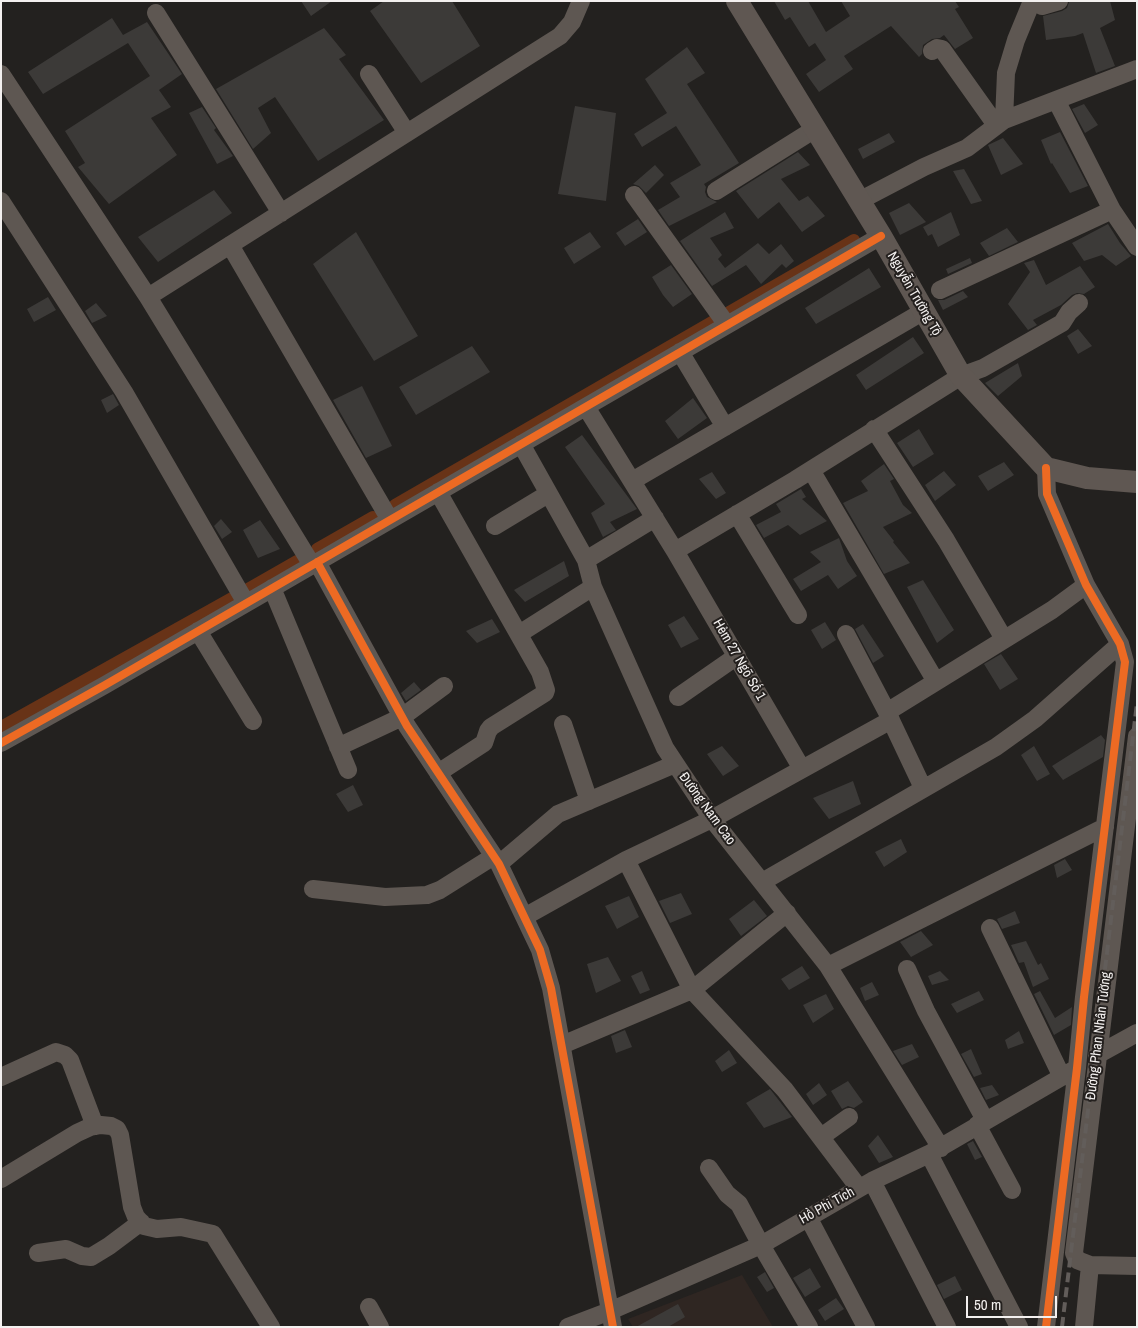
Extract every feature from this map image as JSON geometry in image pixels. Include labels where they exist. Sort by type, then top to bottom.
[{"type":"main road","name":"Nguyễn Trường Tộ","points":[[737,1],[881,236],[961,376],[1046,468]]},
{"type":"main road","points":[[1046,468],[1087,478],[1137,482]]},
{"type":"street","points":[[148,297],[560,36],[572,22],[581,1]]},
{"type":"street","points":[[1000,122],[1006,73],[1016,40],[1044,3]]},
{"type":"street","points":[[156,13],[281,213]]},
{"type":"street","points":[[932,51],[937,48],[942,49],[1000,122]]},
{"type":"street","points":[[859,201],[924,167],[967,148],[1000,122],[1137,69]]},
{"type":"street","points":[[1,74],[148,297],[314,564],[402,717],[497,860],[526,916],[549,979],[611,1319]]},
{"type":"street","points":[[369,74],[407,133]]},
{"type":"street","points":[[1056,100],[1112,210],[1137,248]]},
{"type":"street","points":[[716,191],[815,129]]},
{"type":"street","points":[[634,195],[727,325]]},
{"type":"street","points":[[1,201],[124,392],[246,603]]},
{"type":"street","points":[[940,290],[1112,210]]},
{"type":"street","points":[[1,743],[881,236]]},
{"type":"street","points":[[230,245],[390,520]]},
{"type":"street","points":[[675,551],[961,376],[983,368],[1062,323],[1069,312],[1079,303]]},
{"type":"street","points":[[632,482],[924,311]]},
{"type":"street","points":[[680,352],[725,427]]},
{"type":"street","name":"Hẻm 27 Ngõ Số 1","points":[[586,407],[675,551],[802,769]]},
{"type":"street","points":[[874,430],[946,540],[1004,639]]},
{"type":"street","name":"Đường Nam Cao","points":[[521,444],[586,560],[593,587],[665,748],[712,819],[828,966],[935,1151],[1019,1327]]},
{"type":"street","points":[[1046,468],[1047,494],[1086,585],[1120,644],[1124,655],[1125,671],[1084,997],[1069,1072],[1046,1327]]},
{"type":"street","points":[[810,470],[935,680]]},
{"type":"street","points":[[438,492],[519,634],[546,686],[545,693],[492,727],[488,731],[484,743],[438,772]]},
{"type":"street","points":[[495,526],[548,494]]},
{"type":"street","points":[[737,514],[798,615]]},
{"type":"street","points":[[586,560],[655,518]]},
{"type":"street","points":[[526,916],[626,860],[712,819],[802,769],[889,716],[935,680],[1052,610],[1086,585]]},
{"type":"street","points":[[519,634],[593,587]]},
{"type":"street","points":[[272,588],[348,770]]},
{"type":"street","points":[[198,631],[253,720]]},
{"type":"street","points":[[846,634],[889,716],[923,788]]},
{"type":"street","points":[[762,882],[996,747],[1035,718],[1120,644]]},
{"type":"street","points":[[678,697],[737,656]]},
{"type":"street","points":[[338,747],[402,717],[444,686]]},
{"type":"street","points":[[563,724],[589,801]]},
{"type":"street","name":"Đường Phan Nhân Tường","points":[[1090,1265],[1077,1260],[1074,1253],[1137,736]]},
{"type":"street","points":[[313,889],[385,897],[427,895],[497,860],[558,814],[675,764]]},
{"type":"street","points":[[828,966],[1105,827]]},
{"type":"street","points":[[626,860],[692,990],[785,1090],[820,1137],[865,1185],[947,1327]]},
{"type":"street","points":[[562,1045],[692,990],[787,914]]},
{"type":"street","points":[[990,928],[1069,1072]]},
{"type":"street","points":[[907,968],[1012,1190]]},
{"type":"street","points":[[1097,1055],[1137,1032]]},
{"type":"street","points":[[1,1077],[56,1052],[65,1055],[70,1060],[95,1126]]},
{"type":"street","name":"Hồ Phi Tích","points":[[568,1327],[611,1319],[761,1245],[865,1185],[935,1151],[1069,1072]]},
{"type":"street","points":[[820,1137],[849,1117]]},
{"type":"street","points":[[1,1179],[77,1133],[101,1125],[117,1129],[120,1135],[132,1207],[136,1217],[144,1226],[157,1229],[180,1227],[213,1234],[271,1327]]},
{"type":"street","points":[[709,1168],[727,1194],[739,1204],[809,1327]]},
{"type":"street","points":[[808,1217],[866,1327]]},
{"type":"street","points":[[38,1253],[66,1249],[82,1256],[91,1257],[141,1222]]},
{"type":"street","points":[[1084,1327],[1090,1265],[1137,1266]]},
{"type":"street","points":[[370,1307],[380,1327]]},
{"type":"shaded area","points":[[742,1275],[773,1327],[633,1327],[628,1319]]},
{"type":"building","points":[[301,1],[332,1],[311,16]]},
{"type":"building","points":[[384,1],[452,1],[480,46],[421,83],[370,11]]},
{"type":"building","points":[[774,1],[808,1],[826,32],[850,16],[841,1],[955,1],[959,7],[955,9],[973,38],[955,49],[944,35],[940,38],[932,39],[923,45],[922,54],[919,57],[891,26],[844,56],[853,69],[819,92],[806,74],[826,60],[815,43],[809,47],[790,17],[785,20]]},
{"type":"building","points":[[1110,1],[1115,20],[1100,28],[1115,66],[1096,73],[1083,33],[1046,40],[1043,16],[1062,11],[1067,8],[1069,2]]},
{"type":"building","points":[[112,18],[123,35],[147,22],[182,74],[159,90],[171,107],[151,118],[177,155],[109,204],[78,167],[85,163],[65,131],[150,76],[128,43],[43,94],[28,72]]},
{"type":"building","points":[[324,28],[346,55],[339,59],[384,120],[318,161],[275,97],[258,108],[271,133],[253,149],[216,89]]},
{"type":"building","points":[[687,47],[705,73],[687,84],[739,163],[704,184],[707,197],[717,202],[669,226],[658,210],[680,197],[670,183],[701,165],[676,126],[642,147],[634,134],[667,113],[645,79]]},
{"type":"building","points":[[1084,104],[1098,125],[1085,133],[1072,109]]},
{"type":"building","points":[[575,106],[616,113],[606,201],[558,194]]},
{"type":"building","points":[[202,107],[216,128],[214,130],[233,156],[217,164],[189,113]]},
{"type":"building","points":[[1060,132],[1088,186],[1070,193],[1051,164],[1041,140]]},
{"type":"building","points":[[889,133],[895,142],[863,159],[858,149]]},
{"type":"building","points":[[1003,138],[1023,164],[1001,175],[988,145]]},
{"type":"building","points":[[798,152],[810,165],[781,179],[799,201],[808,196],[825,216],[802,232],[779,202],[758,219],[736,191]]},
{"type":"building","points":[[655,165],[664,175],[646,193],[639,186],[633,184]]},
{"type":"building","points":[[964,169],[982,201],[971,204],[953,171]]},
{"type":"building","points":[[214,190],[232,213],[158,262],[138,237]]},
{"type":"building","points":[[909,203],[926,222],[900,235],[889,213]]},
{"type":"building","points":[[725,212],[734,228],[710,238],[722,255],[718,259],[725,268],[758,243],[769,254],[781,244],[794,261],[786,268],[782,264],[761,284],[746,265],[712,286],[680,241]]},
{"type":"building","points":[[951,212],[960,235],[938,247],[932,234],[928,236],[923,227]]},
{"type":"building","points":[[638,219],[647,232],[625,246],[616,233]]},
{"type":"building","points":[[1108,224],[1131,256],[1116,266],[1102,255],[1084,261],[1072,243]]},
{"type":"building","points":[[1007,228],[1018,242],[989,256],[980,243]]},
{"type":"building","points":[[356,232],[418,336],[374,361],[313,264]]},
{"type":"building","points":[[590,232],[601,247],[574,264],[564,248]]},
{"type":"building","points":[[970,258],[972,263],[948,274],[946,269]]},
{"type":"building","points":[[1034,260],[1046,285],[1080,266],[1095,287],[1084,294],[1077,293],[1072,295],[1061,305],[1033,320],[1037,325],[1028,330],[1008,304],[1030,272],[1024,263]]},
{"type":"building","points":[[671,265],[692,294],[673,307],[652,277]]},
{"type":"building","points":[[869,268],[881,287],[816,324],[805,308]]},
{"type":"building","points":[[963,291],[968,297],[943,310],[938,300],[944,300]]},
{"type":"building","points":[[48,297],[56,310],[34,322],[27,309]]},
{"type":"building","points":[[96,303],[107,316],[92,323],[85,311]]},
{"type":"building","points":[[1078,329],[1092,346],[1078,354],[1067,336]]},
{"type":"building","points":[[913,337],[924,353],[866,390],[856,375]]},
{"type":"building","points":[[472,346],[490,372],[416,415],[399,387]]},
{"type":"building","points":[[1018,363],[1022,376],[998,396],[985,383]]},
{"type":"building","points":[[362,386],[392,446],[366,458],[333,400]]},
{"type":"building","points":[[113,394],[119,405],[107,413],[101,400]]},
{"type":"building","points":[[693,398],[707,418],[678,439],[665,421]]},
{"type":"building","points":[[919,429],[934,454],[913,467],[897,443]]},
{"type":"building","points":[[582,435],[637,509],[610,522],[616,530],[603,537],[591,513],[605,504],[565,447]]},
{"type":"building","points":[[1004,462],[1014,475],[988,491],[978,476]]},
{"type":"building","points":[[884,464],[894,479],[890,481],[903,505],[912,513],[883,527],[910,563],[884,574],[843,503],[868,491],[861,481]]},
{"type":"building","points":[[944,471],[956,485],[935,501],[925,485]]},
{"type":"building","points":[[712,472],[726,493],[716,499],[699,479]]},
{"type":"building","points":[[801,489],[806,497],[802,499],[827,521],[800,535],[788,525],[764,538],[756,525],[781,512],[776,504]]},
{"type":"building","points":[[221,519],[232,532],[222,539],[214,526]]},
{"type":"building","points":[[260,520],[280,549],[258,558],[243,530]]},
{"type":"building","points":[[839,538],[847,561],[857,576],[838,589],[828,575],[801,591],[793,579],[821,562],[810,552]]},
{"type":"building","points":[[564,561],[569,576],[525,602],[514,590]]},
{"type":"building","points":[[923,580],[954,630],[937,643],[907,587]]},
{"type":"building","points":[[684,616],[699,639],[681,648],[668,625]]},
{"type":"building","points":[[492,619],[500,632],[477,643],[466,631]]},
{"type":"building","points":[[825,622],[836,640],[822,649],[811,630]]},
{"type":"building","points":[[863,624],[884,656],[873,663],[855,629]]},
{"type":"building","points":[[1001,654],[1018,679],[1000,690],[984,664]]},
{"type":"building","points":[[414,682],[421,690],[406,701],[401,693]]},
{"type":"building","points":[[1101,735],[1105,740],[1103,757],[1063,780],[1052,766]]},
{"type":"building","points":[[722,746],[739,766],[723,776],[707,754]]},
{"type":"building","points":[[1034,746],[1050,774],[1037,781],[1021,755]]},
{"type":"building","points":[[853,781],[861,804],[829,819],[813,798]]},
{"type":"building","points":[[353,785],[363,805],[348,812],[336,794]]},
{"type":"building","points":[[901,839],[907,852],[884,867],[875,852]]},
{"type":"building","points":[[1065,859],[1072,870],[1057,878],[1054,865]]},
{"type":"building","points":[[681,893],[692,914],[670,923],[659,901]]},
{"type":"building","points":[[629,896],[639,917],[617,929],[605,906]]},
{"type":"building","points":[[754,900],[767,916],[741,936],[729,919]]},
{"type":"building","points":[[1015,911],[1020,923],[1002,929],[997,919]]},
{"type":"building","points":[[921,931],[933,945],[911,957],[900,942]]},
{"type":"building","points":[[1026,941],[1038,965],[1041,963],[1049,979],[1033,987],[1024,962],[1019,963],[1011,945]]},
{"type":"building","points":[[608,957],[621,981],[596,993],[587,964]]},
{"type":"building","points":[[802,966],[810,978],[789,990],[781,979]]},
{"type":"building","points":[[642,971],[650,990],[640,994],[631,976]]},
{"type":"building","points":[[940,971],[949,980],[932,985],[928,976]]},
{"type":"building","points":[[872,982],[879,995],[865,1001],[860,988]]},
{"type":"building","points":[[979,991],[984,1000],[957,1013],[951,1004]]},
{"type":"building","points":[[1040,991],[1055,1018],[1072,1007],[1071,1025],[1054,1035],[1034,994]]},
{"type":"building","points":[[826,994],[834,1009],[813,1023],[803,1005]]},
{"type":"building","points":[[625,1030],[632,1047],[616,1053],[611,1036]]},
{"type":"building","points":[[1019,1031],[1024,1043],[1008,1049],[1005,1040]]},
{"type":"building","points":[[912,1044],[919,1057],[902,1065],[893,1051]]},
{"type":"building","points":[[971,1049],[982,1074],[974,1077],[961,1054]]},
{"type":"building","points":[[729,1050],[737,1063],[722,1072],[715,1061]]},
{"type":"building","points":[[848,1081],[863,1102],[854,1108],[848,1106],[842,1109],[831,1091]]},
{"type":"building","points":[[819,1083],[827,1095],[813,1105],[806,1094]]},
{"type":"building","points":[[992,1085],[999,1095],[986,1100],[980,1088]]},
{"type":"building","points":[[770,1089],[792,1117],[764,1128],[746,1103]]},
{"type":"building","points":[[878,1135],[893,1157],[879,1163],[868,1146]]},
{"type":"building","points":[[973,1141],[982,1157],[975,1160],[967,1144]]},
{"type":"building","points":[[810,1268],[821,1287],[805,1297],[793,1278]]},
{"type":"building","points":[[765,1272],[774,1288],[767,1292],[757,1277]]},
{"type":"building","points":[[955,1276],[962,1290],[944,1299],[937,1285]]},
{"type":"building","points":[[836,1298],[844,1309],[825,1321],[818,1310]]},
{"type":"building","points":[[678,1304],[685,1317],[668,1327],[636,1327]]},
{"type":"waterway","points":[[395,505],[854,240]]},
{"type":"waterway","points":[[317,549],[373,517]]},
{"type":"waterway","points":[[248,589],[297,561]]},
{"type":"waterway","points":[[1,727],[232,598]]},
{"type":"railway","points":[[1062,1327],[1137,703]]},
{"type":"cycle path","points":[[1,743],[105,685],[881,236]]},
{"type":"cycle path","points":[[1046,468],[1047,494],[1086,585],[1120,644],[1125,662],[1046,1327]]},
{"type":"cycle path","points":[[317,562],[407,726],[499,864],[540,950],[551,988],[613,1327]]}]
